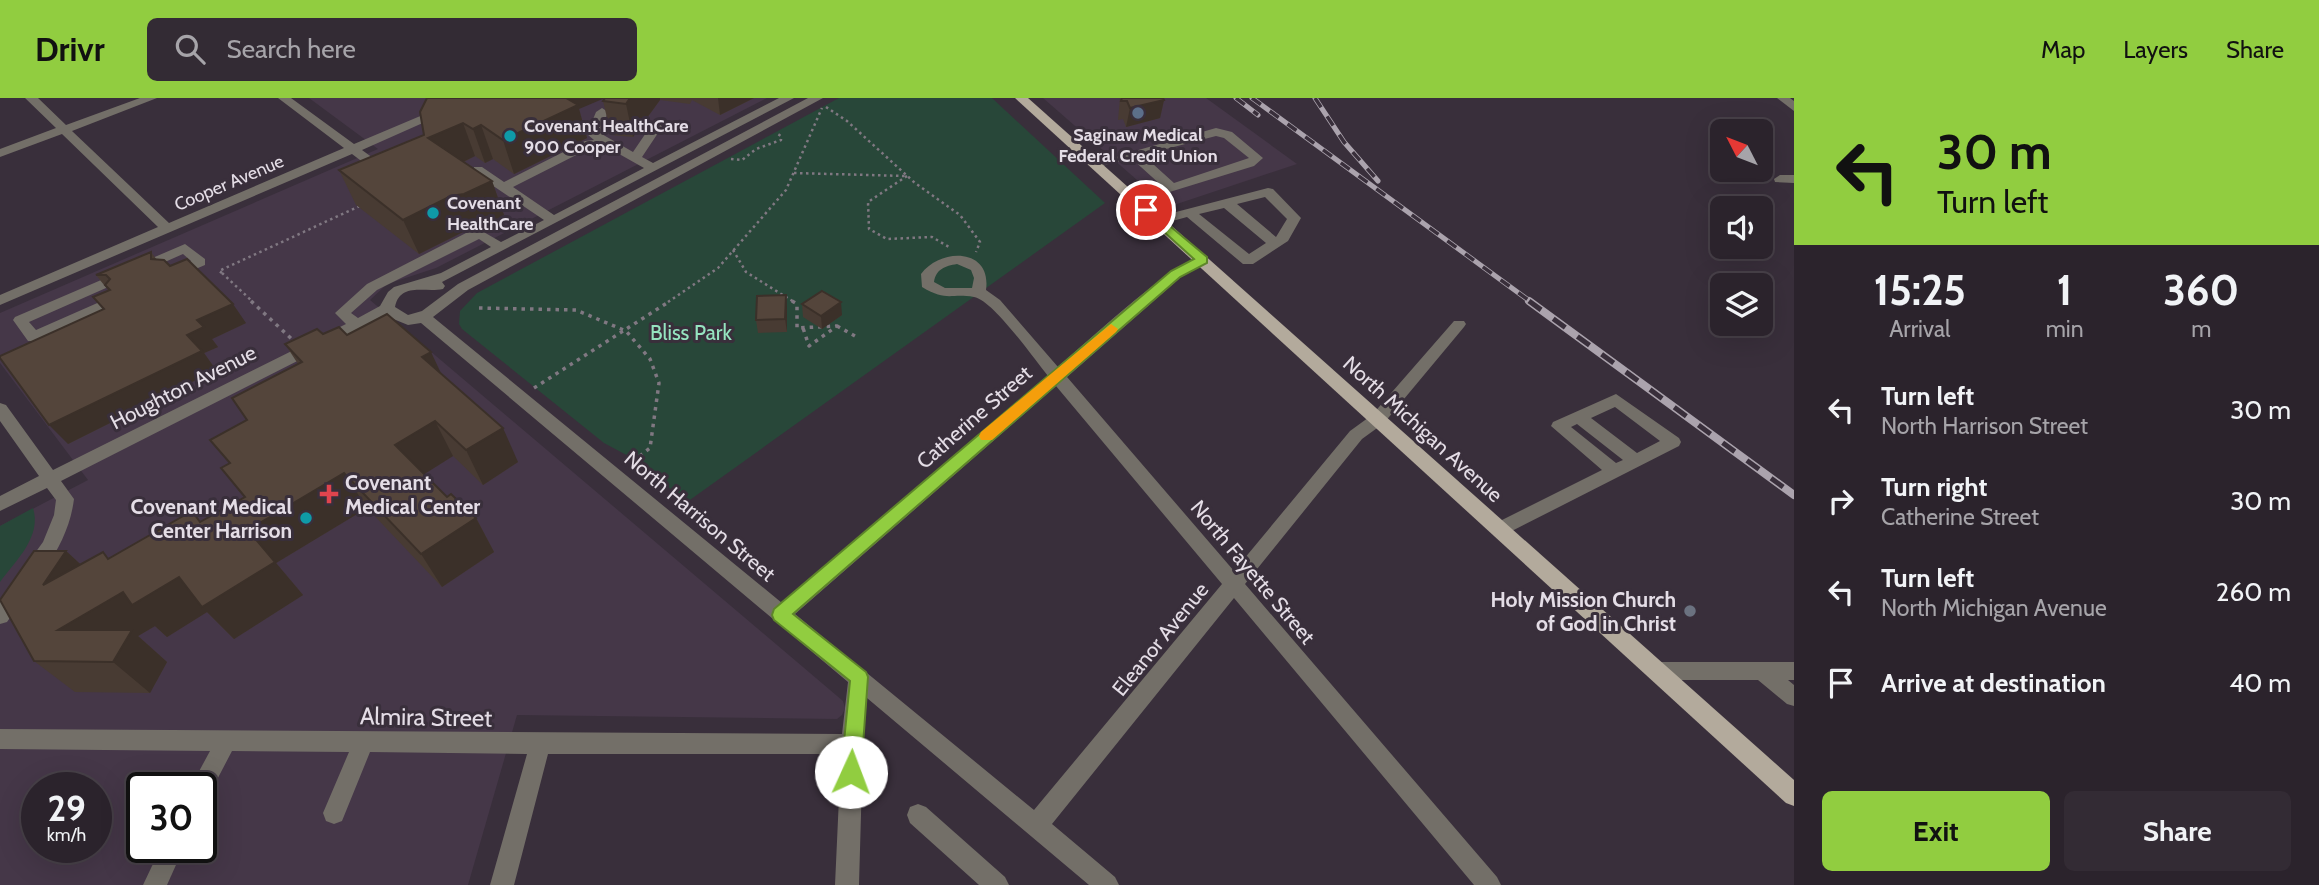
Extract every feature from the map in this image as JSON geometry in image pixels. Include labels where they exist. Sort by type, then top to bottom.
[{"type":"main road","name":"North Michigan Avenue","points":[[1021,98],[1794,795]]},
{"type":"street","points":[[31,98],[167,228]]},
{"type":"street","points":[[0,153],[151,98]]},
{"type":"street","points":[[284,98],[354,148],[381,157]]},
{"type":"street","name":"Cooper Avenue","points":[[0,300],[473,98]]},
{"type":"street","points":[[426,283],[500,248],[788,98]]},
{"type":"street","points":[[387,309],[393,315],[405,319],[424,317],[437,310],[446,296],[817,98]]},
{"type":"street","points":[[1783,98],[1794,107]]},
{"type":"street","points":[[602,112],[593,134],[653,168]]},
{"type":"street","points":[[635,158],[656,127]]},
{"type":"street","points":[[1095,164],[1223,133],[1257,158],[1250,163],[1134,199]]},
{"type":"street","points":[[378,138],[386,144],[381,157],[386,174]]},
{"type":"street","points":[[503,187],[589,144],[607,142]]},
{"type":"street","points":[[1139,153],[1171,187]]},
{"type":"street","points":[[353,170],[381,157]]},
{"type":"street","points":[[478,170],[553,220]]},
{"type":"street","points":[[1158,221],[1268,192],[1293,218],[1283,238],[1248,261],[1190,213]]},
{"type":"street","points":[[1227,203],[1275,243]]},
{"type":"street","points":[[349,319],[372,287],[471,236],[482,235],[500,248]]},
{"type":"street","points":[[116,300],[33,337],[20,320],[185,248],[200,262],[173,274]]},
{"type":"street","name":"Catherine Street","points":[[781,615],[1175,274],[1202,260]]},
{"type":"street","points":[[57,276],[89,312]]},
{"type":"street","points":[[426,283],[444,289],[446,296]]},
{"type":"street","name":"Houghton Avenue","points":[[0,504],[349,319],[387,309],[386,305],[394,294],[426,283]]},
{"type":"street","name":"North Fayette Street","points":[[979,292],[995,303],[1489,885]]},
{"type":"street","name":"North Harrison Street","points":[[424,317],[1107,885]]},
{"type":"street","name":"Eleanor Avenue","points":[[1036,826],[1356,435],[1378,419],[1459,324]]},
{"type":"street","points":[[1500,529],[1673,442],[1616,400],[1559,426],[1614,471]]},
{"type":"street","points":[[0,409],[65,499],[64,515],[58,533],[0,616]]},
{"type":"street","points":[[1579,417],[1635,460]]},
{"type":"street","points":[[1658,671],[1794,671]]},
{"type":"street","points":[[1762,671],[1794,697]]},
{"type":"street","points":[[848,885],[852,744],[859,677]]},
{"type":"street","name":"Almira Street","points":[[0,739],[852,744]]},
{"type":"street","points":[[210,772],[227,740]]},
{"type":"street","points":[[334,813],[364,742]]},
{"type":"street","points":[[502,885],[540,744]]},
{"type":"street","points":[[918,814],[998,885]]},
{"type":"street","points":[[155,885],[165,863]]},
{"type":"path","points":[[532,389],[626,331],[718,268],[786,190],[823,105],[847,121],[907,176],[960,215],[980,242],[972,260]]},
{"type":"path","points":[[726,157],[742,160],[756,149],[781,141],[781,136],[774,131]]},
{"type":"path","points":[[794,173],[907,176]]},
{"type":"path","points":[[907,176],[868,202],[869,229],[887,239],[932,237],[952,249]]},
{"type":"path","points":[[298,344],[219,271],[370,202]]},
{"type":"path","points":[[733,250],[746,272],[797,304],[797,328],[837,326],[855,336]]},
{"type":"path","points":[[479,308],[576,310],[626,331],[650,359],[659,383],[650,448],[632,462]]},
{"type":"path","points":[[803,328],[809,346],[837,326]]},
{"type":"shaded area","name":"Covenant Medical Center","points":[[309,98],[767,98],[436,268],[387,284],[370,300],[843,701],[845,708],[842,715],[837,719],[517,715],[468,885],[0,885],[0,526],[88,480],[0,363],[0,313],[378,149]]},
{"type":"shaded area","points":[[1043,98],[1206,98],[1297,164],[1168,207]]},
{"type":"green space","name":"Bliss Park","points":[[839,98],[992,98],[1105,203],[687,502],[632,458],[604,443],[462,329],[459,324],[460,311],[477,293]]},
{"type":"green space","points":[[33,508],[35,519],[31,538],[0,582],[0,526]]},
{"type":"building","points":[[427,98],[566,98],[578,105],[503,140],[481,125],[473,129],[463,123],[428,138],[492,181],[464,194],[451,196],[403,220],[339,170],[424,135],[420,112]]},
{"type":"building","points":[[605,98],[630,98],[626,104],[603,101]]},
{"type":"building","points":[[1122,98],[1164,100],[1130,108],[1127,101],[1121,101]]},
{"type":"building","points":[[151,252],[151,259],[164,260],[170,266],[187,259],[233,304],[197,320],[204,327],[187,335],[202,351],[49,425],[0,356],[104,309],[93,297],[110,290],[105,285],[110,279],[106,275],[96,275]]},
{"type":"building","points":[[822,291],[841,302],[821,316],[802,304]]},
{"type":"building","points":[[786,295],[785,319],[756,320],[757,296]]},
{"type":"building","points":[[387,314],[431,352],[422,357],[503,428],[466,450],[435,421],[395,445],[447,497],[451,494],[476,518],[421,554],[344,473],[248,530],[275,562],[202,607],[179,577],[132,605],[123,592],[58,630],[132,630],[113,662],[34,661],[0,600],[34,551],[66,551],[43,585],[103,552],[108,559],[192,511],[200,522],[245,497],[221,468],[230,463],[210,440],[247,420],[232,398],[302,362],[285,344],[317,329],[323,334],[339,327],[347,335]]},
{"type":"railway","points":[[1236,98],[1258,115]]},
{"type":"railway","points":[[1252,98],[1531,302]]},
{"type":"railway","points":[[1315,98],[1344,142],[1378,181]]},
{"type":"railway","points":[[1529,301],[1794,495]]},
{"type":"slow traffic","points":[[986,436],[1111,329]]},
{"type":"place","name":"Saginaw Medical Federal Credit Union","points":[[1138,113]]},
{"type":"place","name":"Covenant HealthCare 900 Cooper","points":[[510,136]]},
{"type":"place","name":"Covenant HealthCare","points":[[433,213]]},
{"type":"place","name":"Covenant Medical Center","points":[[329,494]]},
{"type":"place","name":"Covenant Medical Center Harrison","points":[[306,518]]},
{"type":"place","name":"Holy Mission Church of God in Christ","points":[[1690,611]]},
{"type":"route","points":[[851,772],[859,677],[781,615],[1175,274],[1202,260],[1146,210]]}]
